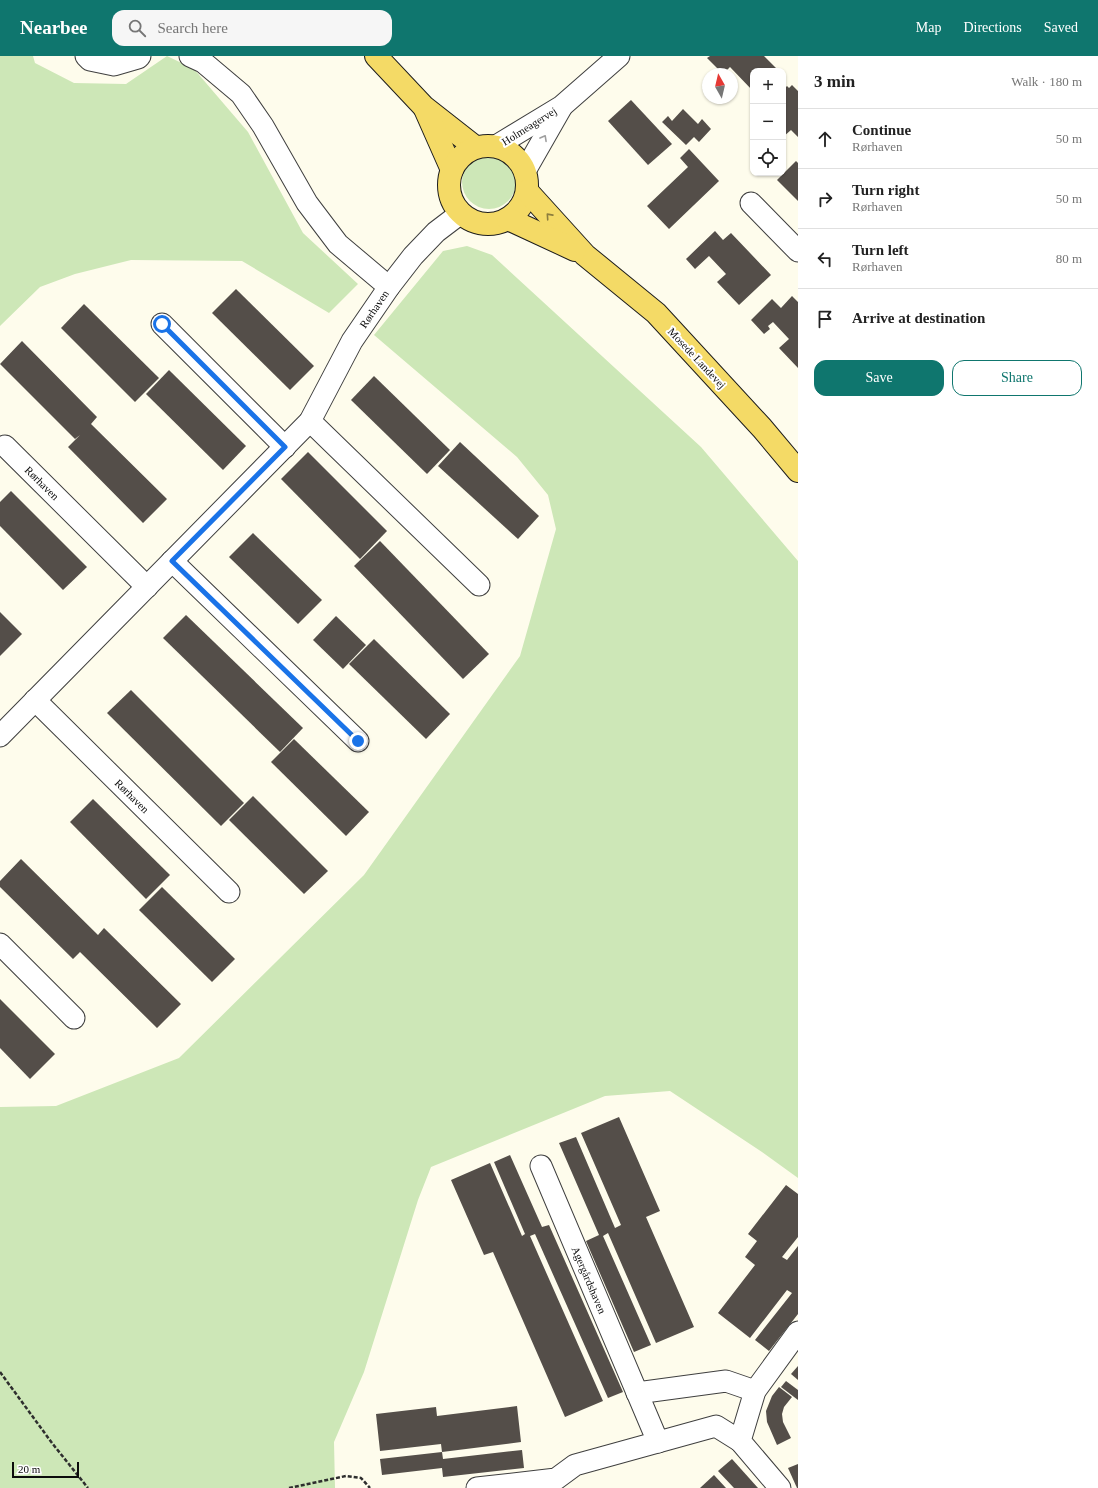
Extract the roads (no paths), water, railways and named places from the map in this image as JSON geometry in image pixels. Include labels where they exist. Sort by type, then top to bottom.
[{"type":"main road","points":[[376,56],[424,106],[486,147],[506,150],[521,162],[526,181],[524,202],[517,212],[508,219],[496,224],[483,224],[471,221],[460,213],[449,193],[449,181],[457,160],[466,153],[486,147]]},
{"type":"main road","points":[[424,106],[452,170]]},
{"type":"main road","name":"Mosede Landevej","points":[[526,181],[585,255],[656,313],[762,428],[798,471]]},
{"type":"main road","name":"Mosede Landevej","points":[[508,219],[585,255]]},
{"type":"street","points":[[86,56],[90,60],[114,65],[138,58],[140,56]]},
{"type":"street","points":[[190,56],[203,62],[241,94],[263,126],[307,203],[338,244],[389,287]]},
{"type":"street","name":"Holmeagervej","points":[[486,147],[562,106],[619,56]]},
{"type":"street","name":"Holmeagervej","points":[[526,181],[562,106]]},
{"type":"street","points":[[751,203],[798,251]]},
{"type":"street","name":"Rørhaven","points":[[3,727],[35,700],[310,421],[352,341],[389,287],[413,256],[436,232],[460,213]]},
{"type":"street","points":[[162,324],[285,447]]},
{"type":"street","points":[[310,421],[479,585]]},
{"type":"street","name":"Rørhaven","points":[[5,446],[147,587]]},
{"type":"street","points":[[172,561],[358,741]]},
{"type":"street","name":"Rørhaven","points":[[35,700],[229,892]]},
{"type":"street","points":[[0,944],[74,1018]]},
{"type":"street","name":"Agergårdshaven","points":[[541,1166],[658,1442]]},
{"type":"street","points":[[740,1441],[755,1391],[798,1332]]},
{"type":"street","points":[[637,1393],[726,1381],[755,1391]]},
{"type":"street","points":[[477,1488],[558,1483],[575,1465],[716,1426],[740,1441],[780,1488]]}]
